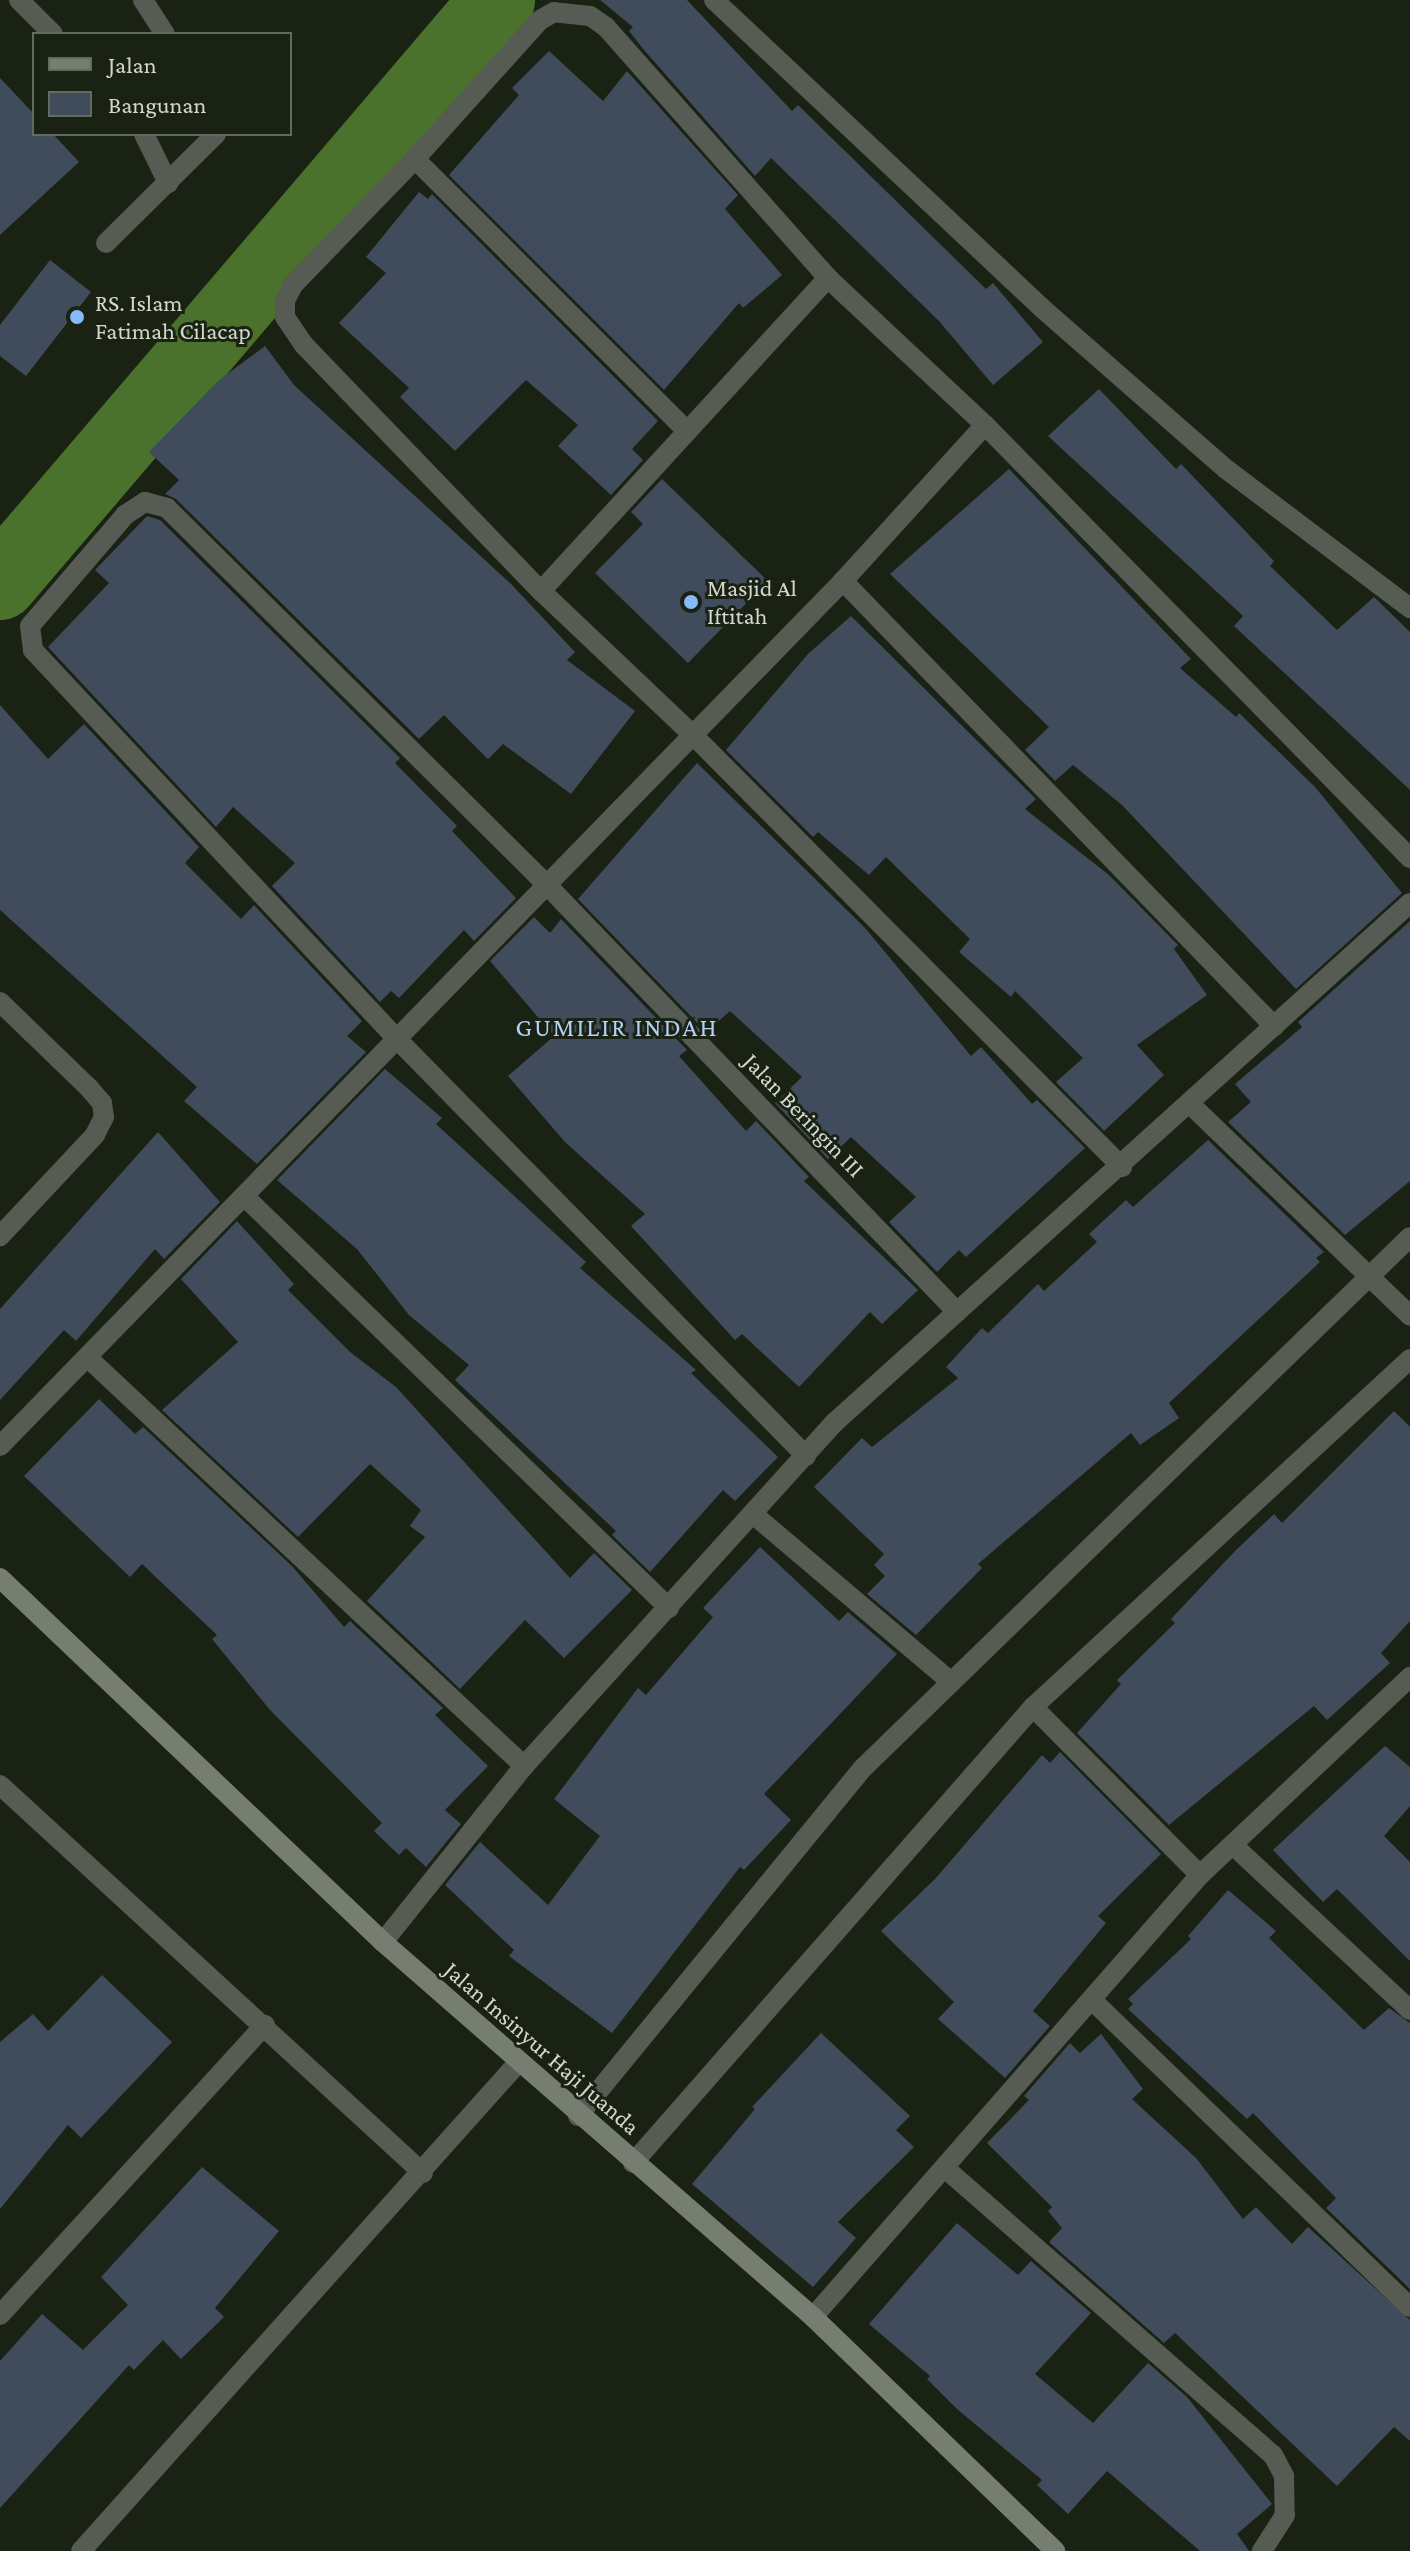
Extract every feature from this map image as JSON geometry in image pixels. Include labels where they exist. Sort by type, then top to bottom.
[{"type":"street","points":[[19,0],[51,32]]},
{"type":"street","points":[[143,0],[164,32]]},
{"type":"street","points":[[714,0],[1066,329],[1226,469],[1410,608]]},
{"type":"street","points":[[1122,1167],[693,735],[541,591],[304,345],[285,317],[293,285],[415,159],[540,20],[554,12],[590,16],[606,27],[828,278],[985,425],[1410,858]]},
{"type":"street","points":[[145,136],[168,183]]},
{"type":"street","points":[[106,243],[214,136]]},
{"type":"street","points":[[415,159],[687,431]]},
{"type":"street","points":[[541,591],[828,278]]},
{"type":"street","points":[[0,1446],[843,581],[985,425]]},
{"type":"street","name":"Jalan Beringin III","points":[[806,1456],[397,1039],[33,650],[30,626],[125,515],[145,502],[167,508],[547,885],[957,1312]]},
{"type":"street","points":[[843,581],[1274,1026]]},
{"type":"street","points":[[383,1942],[524,1766],[806,1456],[957,1312],[1122,1167],[1410,903]]},
{"type":"street","points":[[0,1002],[89,1088],[102,1103],[104,1117],[95,1135],[0,1236]]},
{"type":"street","points":[[1189,1103],[1410,1316]]},
{"type":"street","points":[[244,1196],[669,1608]]},
{"type":"street","points":[[578,2116],[863,1768],[1410,1237]]},
{"type":"street","points":[[87,1357],[524,1766]]},
{"type":"street","points":[[633,2163],[1033,1707],[1410,1359]]},
{"type":"street","points":[[753,1514],[951,1682]]},
{"type":"street","name":"Jalan Insinyur Haji Juanda","points":[[0,1578],[383,1942],[517,2064],[813,2317],[1055,2551]]},
{"type":"street","points":[[813,2317],[1094,2002],[1200,1875],[1235,1847],[1407,1686]]},
{"type":"street","points":[[1033,1707],[1200,1875]]},
{"type":"street","points":[[0,1785],[423,2173]]},
{"type":"street","points":[[1235,1847],[1410,2010]]},
{"type":"street","points":[[1094,2002],[1410,2307]]},
{"type":"street","points":[[0,2315],[265,2025]]},
{"type":"street","points":[[81,2551],[423,2173],[517,2064]]},
{"type":"street","points":[[946,2169],[1273,2455],[1284,2476],[1285,2515],[1262,2551]]},
{"type":"building","points":[[600,0],[687,0],[792,111],[798,105],[986,289],[993,283],[1043,342],[993,385],[939,321],[771,158],[755,176],[644,50],[629,31],[633,27]]},
{"type":"building","points":[[549,51],[603,101],[627,71],[738,195],[725,209],[782,275],[743,308],[739,303],[664,390],[449,175],[519,95],[512,88]]},
{"type":"building","points":[[0,78],[32,112],[32,136],[55,136],[79,162],[0,235]]},
{"type":"building","points":[[419,192],[428,199],[432,194],[658,421],[632,449],[643,460],[611,495],[558,446],[578,425],[526,380],[455,451],[400,397],[409,388],[339,323],[386,273],[366,257]]},
{"type":"building","points":[[50,260],[91,292],[26,376],[0,356],[0,325]]},
{"type":"building","points":[[265,346],[294,385],[511,584],[575,652],[567,660],[635,711],[571,794],[503,744],[488,759],[444,715],[419,739],[176,499],[165,494],[179,480],[149,452],[219,380]]},
{"type":"building","points":[[1099,389],[1176,469],[1181,464],[1274,561],[1270,566],[1337,630],[1374,597],[1410,632],[1410,790],[1234,626],[1243,616],[1048,436]]},
{"type":"building","points":[[1009,469],[1191,659],[1180,668],[1236,717],[1239,713],[1315,787],[1402,893],[1296,989],[1122,805],[1073,765],[1055,781],[1025,750],[1049,727],[890,574]]},
{"type":"building","points":[[662,479],[768,581],[688,663],[595,573],[643,524],[631,512]]},
{"type":"building","points":[[147,516],[160,520],[400,758],[395,763],[457,826],[452,831],[516,898],[474,941],[464,930],[399,998],[391,991],[380,1002],[272,886],[295,863],[233,807],[216,827],[48,647],[109,583],[95,570]]},
{"type":"building","points":[[851,616],[1036,799],[1025,809],[1109,875],[1178,945],[1174,949],[1207,995],[1137,1045],[1164,1075],[1104,1131],[1056,1082],[1083,1058],[1015,991],[1011,997],[959,952],[970,939],[886,857],[869,875],[818,832],[813,837],[726,750],[808,654]]},
{"type":"building","points":[[0,705],[48,759],[84,724],[199,847],[185,863],[241,919],[254,905],[362,1021],[347,1036],[366,1052],[257,1164],[184,1101],[197,1087],[0,910]]},
{"type":"building","points":[[697,763],[866,929],[971,1056],[981,1047],[1032,1104],[1037,1100],[1085,1148],[966,1257],[959,1250],[937,1272],[889,1222],[916,1197],[851,1137],[828,1159],[775,1103],[802,1077],[730,1011],[706,1032],[578,899]]},
{"type":"building","points":[[534,917],[550,933],[561,919],[687,1050],[679,1056],[746,1131],[756,1121],[809,1177],[804,1181],[918,1290],[882,1324],[870,1312],[799,1387],[742,1334],[735,1340],[631,1226],[645,1214],[565,1142],[508,1076],[554,1036],[490,961]]},
{"type":"building","points":[[1410,921],[1410,1181],[1345,1235],[1228,1122],[1251,1102],[1235,1084],[1302,1027],[1298,1022]]},
{"type":"building","points":[[385,1069],[442,1118],[436,1124],[586,1262],[580,1268],[696,1370],[691,1373],[778,1457],[735,1501],[723,1490],[650,1572],[612,1535],[616,1531],[455,1380],[469,1365],[409,1315],[357,1249],[277,1180]]},
{"type":"building","points":[[158,1132],[220,1202],[164,1259],[155,1249],[76,1341],[64,1330],[0,1400],[0,1309]]},
{"type":"building","points":[[1208,1140],[1324,1252],[1316,1258],[1320,1262],[1169,1403],[1179,1418],[1140,1445],[1131,1433],[978,1564],[982,1568],[916,1635],[867,1594],[885,1576],[874,1565],[884,1554],[814,1487],[862,1438],[872,1447],[958,1378],[946,1367],[982,1328],[988,1333],[1038,1284],[1044,1291],[1097,1242],[1089,1234],[1126,1200],[1133,1207]]},
{"type":"building","points":[[237,1221],[294,1284],[288,1290],[350,1352],[396,1387],[570,1578],[594,1553],[632,1590],[564,1658],[525,1620],[460,1689],[367,1601],[425,1537],[410,1526],[421,1510],[370,1464],[298,1537],[162,1410],[238,1342],[181,1279]]},
{"type":"building","points":[[99,1399],[135,1434],[143,1427],[292,1566],[344,1627],[350,1621],[443,1708],[435,1715],[488,1766],[445,1810],[461,1824],[426,1867],[406,1848],[399,1855],[374,1831],[382,1823],[270,1710],[212,1639],[217,1635],[142,1564],[130,1577],[24,1476]]},
{"type":"building","points":[[1394,1411],[1410,1427],[1410,1621],[1381,1653],[1390,1663],[1327,1720],[1314,1706],[1169,1825],[1077,1733],[1121,1684],[1117,1680],[1175,1623],[1171,1619],[1235,1551],[1274,1514],[1282,1523]]},
{"type":"building","points":[[760,1547],[839,1621],[848,1612],[897,1654],[764,1794],[791,1820],[744,1870],[740,1867],[612,2033],[509,1956],[514,1950],[445,1885],[480,1842],[548,1905],[600,1836],[554,1799],[638,1688],[646,1695],[713,1617],[703,1608]]},
{"type":"building","points":[[1385,1746],[1410,1767],[1410,1806],[1384,1836],[1410,1862],[1410,1961],[1337,1889],[1323,1902],[1273,1850]]},
{"type":"building","points":[[1060,1752],[1161,1854],[1098,1916],[1106,1923],[1033,2011],[1050,2026],[1005,2078],[938,2019],[954,2002],[881,1931],[935,1879],[1042,1755],[1050,1763]]},
{"type":"building","points":[[1228,1890],[1276,1931],[1269,1938],[1364,2030],[1389,2008],[1410,2023],[1410,2289],[1326,2208],[1336,2198],[1253,2113],[1247,2119],[1128,2009],[1133,2004],[1128,1999],[1191,1939],[1188,1936]]},
{"type":"building","points":[[102,1975],[172,2042],[81,2138],[68,2125],[0,2209],[0,2042],[33,2014],[48,2031]]},
{"type":"building","points":[[821,2033],[910,2116],[896,2130],[914,2147],[838,2222],[856,2238],[813,2287],[692,2184],[755,2109],[752,2107]]},
{"type":"building","points":[[1101,2034],[1143,2089],[1132,2099],[1196,2158],[1243,2219],[1256,2207],[1292,2244],[1308,2227],[1410,2320],[1410,2441],[1394,2427],[1337,2486],[1175,2333],[1164,2343],[1049,2242],[1062,2228],[1048,2211],[1052,2207],[987,2143],[1029,2100],[1024,2096],[1070,2043],[1080,2053]]},
{"type":"building","points":[[202,2167],[279,2231],[215,2308],[224,2317],[181,2359],[163,2340],[134,2370],[129,2365],[0,2508],[0,2361],[42,2314],[83,2350],[128,2305],[101,2277]]},
{"type":"building","points":[[957,2223],[1018,2275],[1031,2261],[1091,2313],[1035,2374],[1093,2423],[1148,2363],[1187,2397],[1272,2504],[1237,2534],[1249,2551],[1200,2551],[1107,2471],[1068,2514],[1037,2485],[1042,2480],[957,2409],[927,2379],[930,2376],[869,2324]]},
{"type":"waterway","points":[[0,583],[498,0]]},
{"type":"place","name":"RS. Islam Fatimah Cilacap","points":[[77,317]]},
{"type":"place","name":"Masjid Al Iftitah","points":[[691,602]]},
{"type":"district","name":"GUMILIR INDAH","points":[[617,1028]]}]
